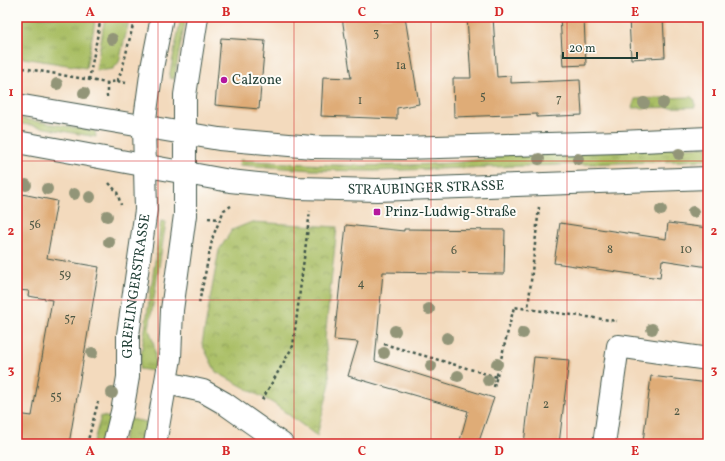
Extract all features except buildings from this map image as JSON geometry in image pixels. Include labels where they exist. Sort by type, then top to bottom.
[{"type":"main road","points":[[144,126],[149,88],[162,17]]},
{"type":"main road","points":[[155,444],[170,358],[172,310],[185,215],[185,95],[197,17]]},
{"type":"main road","points":[[17,105],[225,140],[312,147],[386,147],[620,142],[708,138]]},
{"type":"main road","name":"GREFLINGERSTRASSE","points":[[114,444],[122,412],[128,377],[128,335],[146,210],[144,126]]},
{"type":"main road","name":"STRAUBINGER STRASSE","points":[[17,142],[186,174],[230,181],[298,188],[377,190],[708,178]]},
{"type":"main road","points":[[604,444],[618,346],[708,359]]},
{"type":"main road","points":[[166,383],[203,391],[224,403],[282,444]]},
{"type":"path","points":[[88,17],[100,18],[89,80]]},
{"type":"path","points":[[117,81],[122,70],[135,17]]},
{"type":"path","points":[[17,67],[107,83],[117,81],[149,88]]},
{"type":"path","points":[[528,310],[542,184]]},
{"type":"path","points":[[250,421],[293,346],[313,188]]},
{"type":"path","points":[[494,387],[514,307],[621,321],[618,346]]},
{"type":"path","points":[[384,344],[497,377]]},
{"type":"green space","points":[[17,17],[74,17],[95,22],[86,68],[17,57]]},
{"type":"green space","points":[[105,17],[130,17],[119,62],[113,69],[96,70]]},
{"type":"green space","points":[[181,17],[186,17],[174,79],[169,78]]},
{"type":"green space","points":[[691,97],[695,100],[695,107],[632,108],[635,99]]},
{"type":"green space","points":[[17,118],[95,131],[96,137],[17,123]]},
{"type":"green space","points":[[708,147],[708,160],[374,171],[313,170],[239,165],[240,160],[304,164],[389,166],[422,165],[471,161],[507,154]]},
{"type":"green space","points":[[161,221],[166,222],[149,329],[153,340],[155,360],[154,371],[139,369]]},
{"type":"green space","points":[[252,222],[337,227],[325,338],[330,383],[317,436],[273,403],[216,372],[202,344],[219,250],[232,230]]},
{"type":"green space","points":[[101,416],[112,418],[105,444],[93,444]]},
{"type":"green space","points":[[129,419],[147,422],[141,444],[122,444]]},
{"type":"place","name":"Calzone","points":[[224,80]]},
{"type":"place","name":"Prinz-Ludwig-Straße","points":[[377,212]]}]
